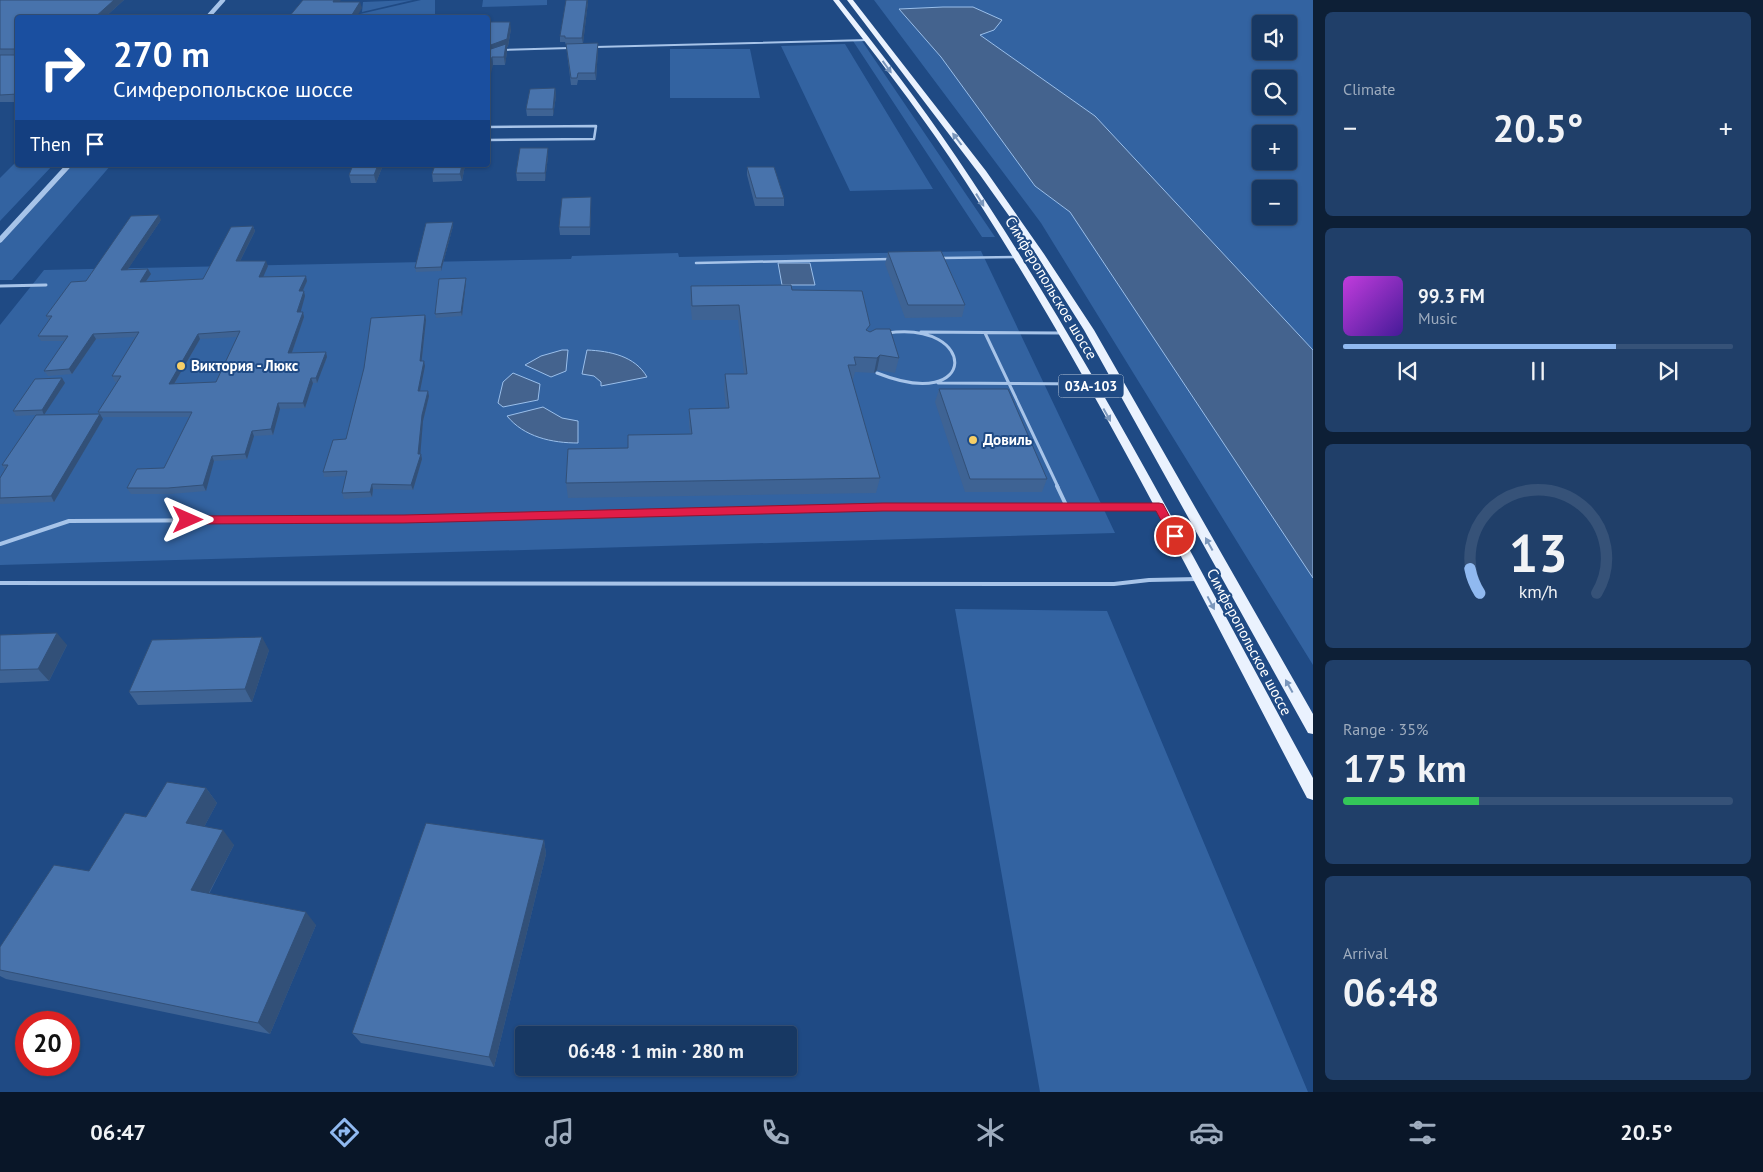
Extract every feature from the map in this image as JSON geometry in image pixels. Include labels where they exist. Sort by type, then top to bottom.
[{"type":"main road","name":"Симферопольское шоссе","points":[[836,0],[868,40],[967,178],[1062,333],[1159,507],[1313,793]]},
{"type":"main road","name":"Симферопольское шоссе","points":[[850,0],[983,173],[1078,313],[1313,728]]},
{"type":"street","points":[[210,15],[223,0]]},
{"type":"street","points":[[0,240],[67,167]]},
{"type":"lane","points":[[592,47],[868,40]]},
{"type":"lane","points":[[496,52],[504,49],[573,48]]},
{"type":"lane","points":[[490,127],[596,126],[594,139],[490,140]]},
{"type":"lane","points":[[940,258],[1016,257]]},
{"type":"lane","points":[[696,263],[901,259]]},
{"type":"lane","points":[[0,286],[46,285]]},
{"type":"lane","points":[[881,334],[891,332],[1062,333]]},
{"type":"lane","points":[[916,332],[939,340],[949,347],[955,356],[957,365],[953,373],[945,379],[933,383]]},
{"type":"lane","points":[[985,333],[1067,507]]},
{"type":"lane","points":[[877,373],[903,383],[1090,384]]},
{"type":"lane","points":[[0,544],[70,521],[414,519],[883,507],[1159,507]]},
{"type":"lane","points":[[0,583],[1114,584],[1148,580],[1198,579]]},
{"type":"shaded area","points":[[413,0],[362,12],[363,2]]},
{"type":"shaded area","points":[[421,0],[435,0],[435,15],[360,14]]},
{"type":"shaded area","points":[[483,0],[547,0],[547,5],[482,7]]},
{"type":"shaded area","points":[[874,0],[1313,0],[1313,350],[1095,116],[980,35],[973,7],[899,9],[941,57],[1035,186],[1070,212],[1313,578],[1313,665],[1041,223]]},
{"type":"shaded area","points":[[973,7],[1002,20],[994,30],[980,35],[1095,116],[1313,350],[1313,578],[1070,212],[1035,186],[941,57],[899,9]]},
{"type":"shaded area","points":[[853,41],[862,41],[995,237],[982,237]]},
{"type":"shaded area","points":[[845,44],[933,189],[850,191],[781,46]]},
{"type":"shaded area","points":[[670,49],[750,49],[760,98],[670,98]]},
{"type":"shaded area","points":[[15,163],[15,167],[51,167],[0,221],[0,178]]},
{"type":"shaded area","points":[[71,167],[109,167],[12,280],[0,280],[0,243]]},
{"type":"shaded area","points":[[981,251],[1115,533],[0,565],[0,325],[44,270],[571,259],[572,256],[678,253],[679,257]]},
{"type":"shaded area","points":[[778,263],[810,263],[815,285],[782,285]]},
{"type":"shaded area","points":[[568,350],[566,371],[551,377],[525,365],[541,356]]},
{"type":"shaded area","points":[[587,350],[613,353],[629,359],[647,377],[601,386],[601,382],[594,376],[582,374]]},
{"type":"shaded area","points":[[513,373],[540,384],[538,400],[503,407],[498,403],[503,382]]},
{"type":"shaded area","points":[[543,407],[562,418],[578,421],[578,443],[558,442],[530,434],[507,416]]},
{"type":"shaded area","points":[[955,609],[1107,611],[1308,1092],[1040,1092]]},
{"type":"building","points":[[0,0],[114,0],[97,15],[15,15],[15,49],[0,49]]},
{"type":"building","points":[[303,0],[360,2],[352,15],[290,15]]},
{"type":"building","points":[[566,0],[587,0],[582,38],[565,38],[565,36],[560,36]]},
{"type":"building","points":[[490,22],[510,22],[507,39],[490,45]]},
{"type":"building","points":[[598,43],[595,73],[578,73],[577,78],[571,78],[566,44]]},
{"type":"building","points":[[506,44],[504,57],[492,57],[490,66],[490,49]]},
{"type":"building","points":[[0,55],[15,55],[15,94],[0,95]]},
{"type":"building","points":[[555,88],[553,109],[526,109],[530,89]]},
{"type":"building","points":[[520,148],[548,148],[545,173],[516,173]]},
{"type":"building","points":[[352,167],[377,167],[374,175],[349,175]]},
{"type":"building","points":[[434,167],[462,167],[460,174],[432,174]]},
{"type":"building","points":[[747,167],[774,167],[784,198],[756,198]]},
{"type":"building","points":[[591,197],[590,227],[559,227],[562,198]]},
{"type":"building","points":[[159,215],[121,270],[148,269],[140,282],[203,279],[231,227],[253,226],[236,261],[266,261],[259,277],[306,276],[299,291],[304,291],[297,312],[303,312],[288,353],[326,352],[316,378],[311,378],[303,403],[278,403],[271,429],[252,431],[245,454],[212,456],[203,485],[168,488],[127,488],[137,469],[164,468],[192,412],[98,412],[121,376],[112,376],[139,332],[93,334],[69,369],[44,371],[68,336],[38,336],[52,316],[46,316],[71,282],[86,281],[131,216]],"holes":[[[240,331],[216,382],[169,384],[198,334]]]},
{"type":"building","points":[[453,222],[441,267],[415,268],[426,223]]},
{"type":"building","points":[[941,251],[965,305],[908,305],[888,252]]},
{"type":"building","points":[[466,278],[461,312],[435,314],[439,279]]},
{"type":"building","points":[[791,285],[792,290],[862,291],[870,325],[866,330],[870,332],[876,329],[890,329],[899,358],[880,355],[877,358],[854,357],[856,365],[848,365],[880,478],[566,483],[568,449],[628,448],[628,435],[692,434],[689,409],[729,408],[725,374],[747,374],[739,305],[692,306],[691,286]]},
{"type":"building","points":[[425,315],[420,361],[424,361],[418,391],[428,391],[422,415],[418,454],[421,454],[411,485],[372,484],[370,492],[342,493],[347,471],[323,472],[333,440],[346,439],[364,368],[371,318]]},
{"type":"building","points":[[62,378],[42,410],[13,411],[35,379]]},
{"type":"building","points":[[939,389],[1008,389],[1047,479],[970,479]]},
{"type":"building","points":[[100,414],[51,496],[0,498],[0,478],[8,465],[2,465],[36,415]]},
{"type":"building","points":[[57,633],[38,669],[0,670],[0,635]]},
{"type":"building","points":[[262,637],[245,689],[129,692],[152,640]]},
{"type":"building","points":[[167,782],[206,788],[186,823],[223,830],[191,890],[306,912],[258,1023],[0,970],[0,947],[54,865],[89,871],[125,813],[146,817]]},
{"type":"building","points":[[426,823],[544,840],[489,1057],[352,1033]]},
{"type":"place","name":"Виктория - Люкс","points":[[181,366]]},
{"type":"place","name":"Довиль","points":[[973,440]]},
{"type":"route","points":[[188,520],[404,519],[883,507],[1159,507],[1175,536]]}]
